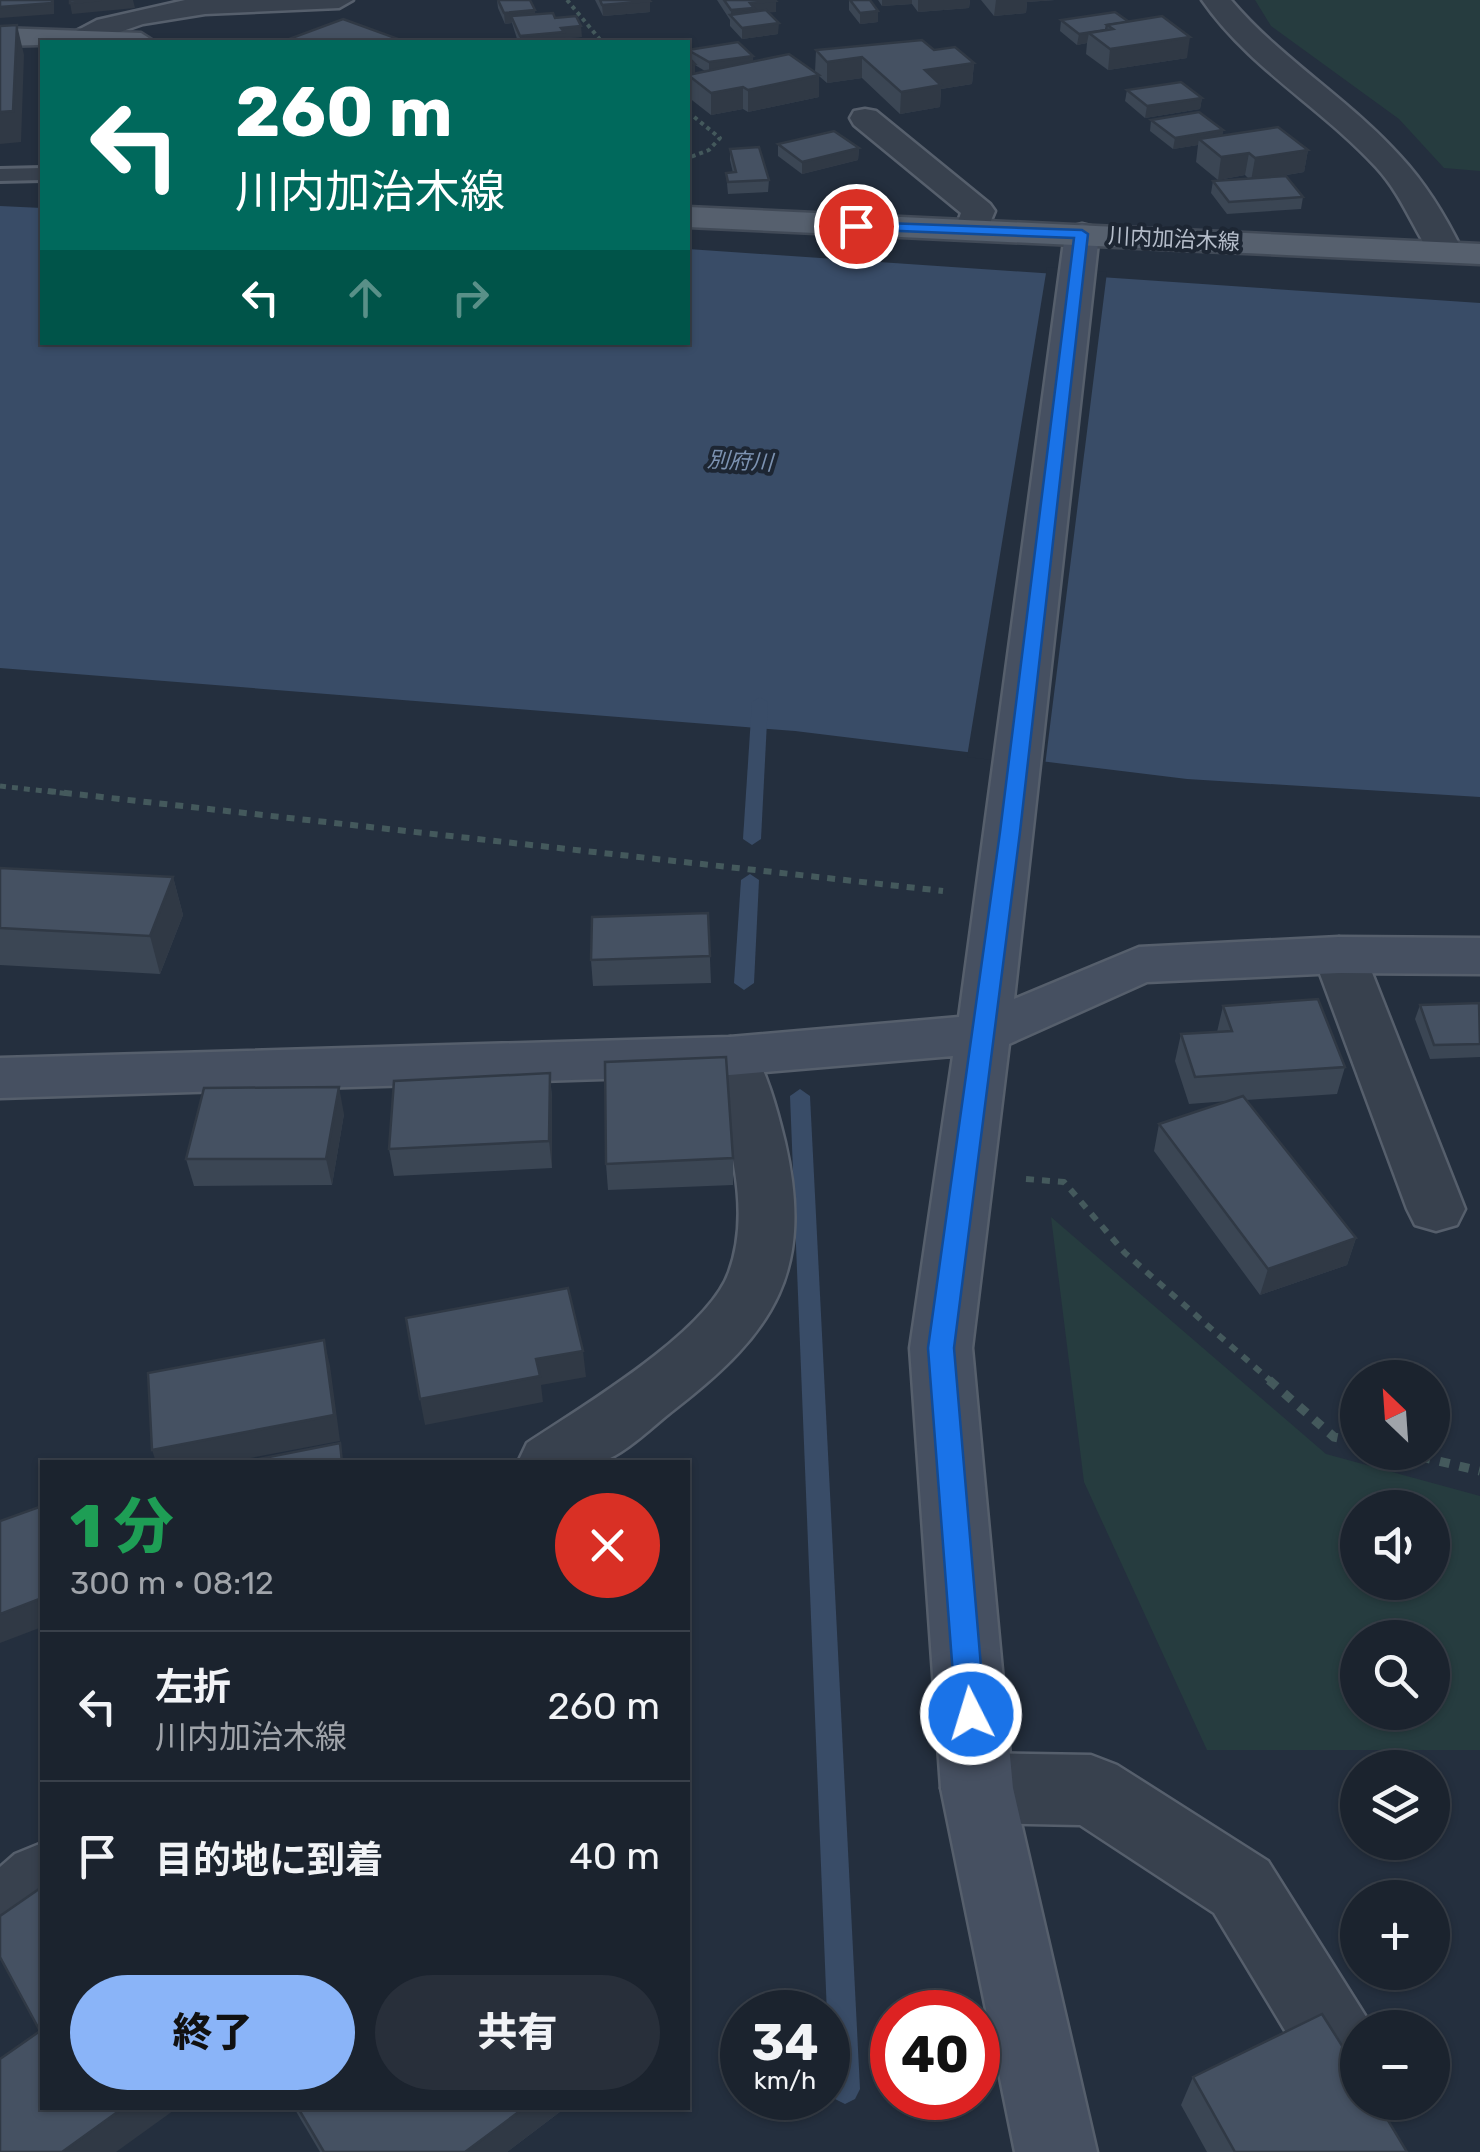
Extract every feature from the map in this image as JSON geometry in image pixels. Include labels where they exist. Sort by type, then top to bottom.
[{"type":"main road","points":[[0,38],[109,40]]},
{"type":"main road","name":"川内加治木線","points":[[690,216],[972,230],[1082,245],[1480,254]]},
{"type":"street","points":[[77,38],[105,24],[154,15],[340,0]]},
{"type":"street","points":[[1216,0],[1256,46],[1396,166],[1429,212],[1446,252]]},
{"type":"street","points":[[865,118],[978,210],[972,230]]},
{"type":"street","points":[[1056,2152],[977,1788],[941,1348],[1082,245]]},
{"type":"street","points":[[1339,955],[1436,1209]]},
{"type":"street","points":[[0,1078],[730,1056],[983,1034],[1139,965],[1339,955],[1480,956]]},
{"type":"street","points":[[553,1460],[650,1393],[717,1336],[758,1275],[768,1219],[750,1112],[730,1056]]},
{"type":"street","points":[[977,1788],[1091,1790],[1241,1888],[1340,2048]]},
{"type":"street","points":[[0,1917],[40,1882]]},
{"type":"lane","points":[[0,176],[40,174]]},
{"type":"path","points":[[567,0],[600,40]]},
{"type":"path","points":[[690,114],[720,138],[710,150],[690,157]]},
{"type":"path","points":[[0,786],[1002,884]]},
{"type":"path","points":[[965,1176],[1064,1182],[1125,1253],[1340,1438]]},
{"type":"path","points":[[1450,1463],[1480,1470]]},
{"type":"green space","points":[[1255,0],[1480,0],[1480,171],[1444,168],[1399,119],[1271,26]]},
{"type":"green space","points":[[1051,1217],[1326,1454],[1340,1458],[1340,1470],[1385,1470],[1480,1496],[1480,1750],[1207,1750],[1084,1482]]},
{"type":"water","name":"別府川","points":[[0,206],[40,208],[40,345],[690,345],[690,249],[1480,303],[1480,797],[1187,779],[795,731],[0,668]]},
{"type":"pier","points":[[1047,267],[1107,272],[1045,766],[967,757]]},
{"type":"building","points":[[0,0],[52,0],[52,3],[0,7]]},
{"type":"building","points":[[498,0],[530,0],[535,10],[504,13]]},
{"type":"building","points":[[600,0],[649,0],[650,1],[602,5]]},
{"type":"building","points":[[724,0],[776,1],[750,3],[754,8],[731,10]]},
{"type":"building","points":[[850,0],[870,0],[878,11],[860,13]]},
{"type":"building","points":[[766,10],[779,23],[742,28],[730,15]]},
{"type":"building","points":[[1115,12],[1129,22],[1079,34],[1061,20]]},
{"type":"building","points":[[553,13],[555,18],[576,16],[581,26],[561,28],[564,32],[520,36],[511,16]]},
{"type":"building","points":[[1162,16],[1190,37],[1110,49],[1089,33],[1113,29],[1107,25]]},
{"type":"building","points":[[343,19],[401,40],[293,40],[289,39]]},
{"type":"building","points":[[17,25],[13,111],[0,112],[0,26]]},
{"type":"building","points":[[922,40],[934,50],[955,47],[974,63],[925,70],[941,85],[901,92],[862,57],[827,62],[816,50]]},
{"type":"building","points":[[738,42],[753,56],[709,62],[690,50]]},
{"type":"building","points":[[789,54],[819,75],[748,90],[743,87],[711,93],[690,75]]},
{"type":"building","points":[[1181,82],[1202,98],[1147,106],[1127,90]]},
{"type":"building","points":[[1199,112],[1223,130],[1175,138],[1151,120]]},
{"type":"building","points":[[1278,127],[1308,150],[1255,158],[1249,153],[1221,157],[1199,139]]},
{"type":"building","points":[[834,131],[859,148],[802,162],[778,144]]},
{"type":"building","points":[[759,147],[769,180],[728,182],[726,173],[736,172],[730,149]]},
{"type":"building","points":[[1286,176],[1303,197],[1229,202],[1213,181]]},
{"type":"building","points":[[0,868],[173,877],[150,936],[0,928]]},
{"type":"building","points":[[708,913],[710,956],[591,960],[592,917]]},
{"type":"building","points":[[1318,999],[1345,1067],[1195,1077],[1181,1034],[1232,1031],[1223,1006]]},
{"type":"building","points":[[1479,1003],[1480,1044],[1434,1045],[1420,1005]]},
{"type":"building","points":[[726,1057],[733,1158],[606,1164],[605,1062]]},
{"type":"building","points":[[550,1073],[549,1141],[389,1149],[394,1081]]},
{"type":"building","points":[[339,1087],[326,1159],[186,1159],[204,1088]]},
{"type":"building","points":[[1243,1096],[1356,1238],[1268,1269],[1159,1124]]},
{"type":"building","points":[[568,1288],[583,1351],[536,1359],[540,1376],[420,1399],[406,1318]]},
{"type":"building","points":[[324,1340],[334,1415],[152,1450],[148,1373]]},
{"type":"building","points":[[340,1443],[342,1460],[254,1460]]},
{"type":"building","points":[[40,1507],[40,1599],[0,1614],[0,1521]]},
{"type":"building","points":[[40,1888],[40,2031],[0,1957],[0,1916]]},
{"type":"building","points":[[1322,2014],[1340,2042],[1340,2120],[1388,2120],[1407,2152],[1235,2152],[1193,2077]]},
{"type":"building","points":[[40,2031],[40,2110],[120,2110],[62,2152],[0,2152],[0,2059]]},
{"type":"building","points":[[299,2110],[521,2110],[465,2152],[324,2152]]},
{"type":"waterway","points":[[752,839],[760,702]]},
{"type":"waterway","points":[[744,983],[750,880]]},
{"type":"waterway","points":[[800,1096],[841,1990]]},
{"type":"route","points":[[856,226],[1082,234],[1010,832],[941,1348],[971,1714]]}]
